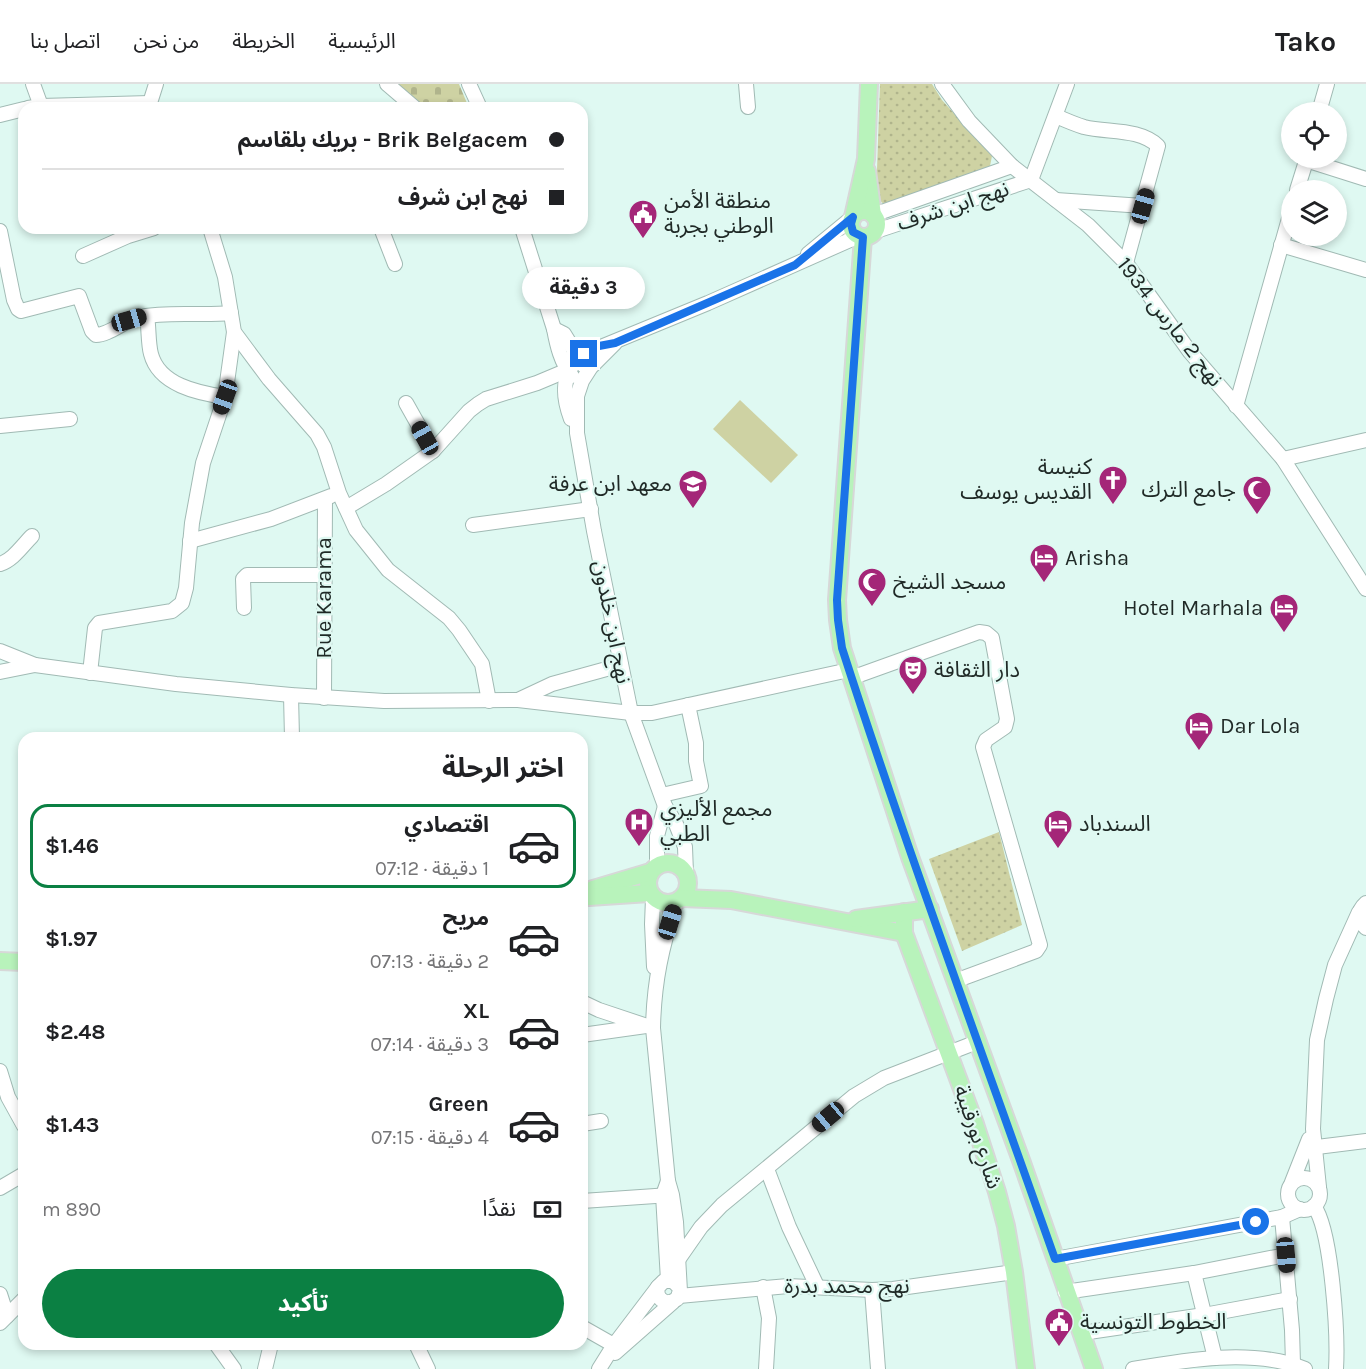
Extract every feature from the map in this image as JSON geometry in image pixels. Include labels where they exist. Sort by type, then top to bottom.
[{"type":"main road","points":[[866,159],[851,228],[868,230],[866,159],[869,84]]},
{"type":"main road","name":"شارع بورقيبة","points":[[868,230],[837,600],[842,648],[887,789],[1094,1369]]},
{"type":"main road","points":[[588,892],[673,863],[680,866],[686,874],[731,900]]},
{"type":"main road","points":[[654,868],[647,878],[651,895],[659,902],[731,900],[904,933]]},
{"type":"main road","points":[[679,900],[687,892],[686,874]]},
{"type":"main road","points":[[588,896],[651,895]]},
{"type":"main road","points":[[839,921],[930,909]]},
{"type":"main road","name":"شارع بورقيبة","points":[[904,912],[904,933],[975,1124],[1006,1226],[1014,1272],[1021,1368]]},
{"type":"main road","points":[[0,961],[18,962]]},
{"type":"street","points":[[33,84],[35,102]]},
{"type":"street","points":[[152,102],[156,84]]},
{"type":"street","points":[[387,84],[408,102]]},
{"type":"street","points":[[470,84],[478,102]]},
{"type":"street","points":[[746,84],[748,107]]},
{"type":"street","name":"نهج 2 مارس 1934","points":[[942,84],[969,121],[1012,166],[1088,225],[1126,263],[1190,352],[1283,459],[1366,590]]},
{"type":"street","points":[[1031,180],[1067,84]]},
{"type":"street","points":[[1322,102],[1327,84]]},
{"type":"street","points":[[0,115],[18,110]]},
{"type":"street","points":[[1056,116],[1084,127],[1128,133],[1152,140],[1158,146],[1126,263]]},
{"type":"street","name":"نهج ابن شرف","points":[[579,358],[599,346],[615,343],[795,265],[1012,166]]},
{"type":"street","points":[[1333,168],[1366,179]]},
{"type":"street","name":"نهج ابن شرف","points":[[868,230],[1031,180]]},
{"type":"street","points":[[1056,200],[1143,206]]},
{"type":"street","name":"نهج ابن شرف","points":[[795,265],[853,217]]},
{"type":"street","points":[[0,231],[7,270],[18,309],[25,311],[79,296],[92,331],[96,335],[107,332],[129,320],[147,316],[231,313]]},
{"type":"street","points":[[82,256],[134,234]]},
{"type":"street","points":[[90,673],[95,628],[99,623],[172,611],[182,603],[203,462],[225,397],[234,332],[225,277],[212,234]]},
{"type":"street","points":[[383,234],[395,264]]},
{"type":"street","name":"نهج ابن خلدون","points":[[524,234],[554,329],[556,345],[568,370],[567,397],[570,415],[577,433]]},
{"type":"street","points":[[1236,406],[1281,245]]},
{"type":"street","points":[[1284,246],[1366,270]]},
{"type":"street","points":[[147,316],[151,354],[160,371],[192,390],[225,397]]},
{"type":"street","name":"نهج ابن خلدون","points":[[554,329],[564,334],[579,358],[585,377],[577,396],[577,433],[621,665],[631,713],[664,800],[686,848],[686,874]]},
{"type":"street","points":[[234,332],[269,379],[317,434],[324,447],[339,493],[356,530],[382,564],[449,618],[459,630],[482,664],[489,701]]},
{"type":"street","name":"نهج ابن شرف","points":[[585,377],[615,343]]},
{"type":"street","points":[[346,508],[386,484],[433,451],[478,404],[486,399],[537,383],[568,370],[579,358]]},
{"type":"street","name":"نهج ابن خلدون","points":[[568,370],[585,377]]},
{"type":"street","points":[[406,403],[433,451]]},
{"type":"street","points":[[0,426],[70,419]]},
{"type":"street","points":[[1283,459],[1366,440]]},
{"type":"street","points":[[190,541],[272,519],[339,493]]},
{"type":"street","name":"Rue Karama","points":[[324,698],[325,499]]},
{"type":"street","points":[[473,525],[591,508]]},
{"type":"street","points":[[0,564],[12,557],[32,536]]},
{"type":"street","points":[[244,608],[243,579],[247,576],[325,575]]},
{"type":"street","points":[[0,651],[35,665],[291,695],[384,701],[518,700],[631,713],[652,712],[850,674],[979,632],[986,633],[992,638],[1007,719],[1005,727],[987,740],[982,747],[1040,945],[1036,951],[955,981]]},
{"type":"street","points":[[0,672],[35,665]]},
{"type":"street","points":[[518,700],[552,684],[621,665]]},
{"type":"street","points":[[291,695],[292,732]]},
{"type":"street","points":[[654,868],[664,800],[701,786],[696,761],[696,743],[688,705]]},
{"type":"street","points":[[651,895],[655,981]]},
{"type":"street","points":[[617,1347],[670,1287],[668,1181],[651,1027],[655,981],[664,942],[679,900]]},
{"type":"street","points":[[1363,908],[1361,923],[1366,928]]},
{"type":"street","points":[[1055,1259],[1282,1217],[1314,1206],[1319,1199],[1319,1187],[1311,1148],[1317,1040],[1326,999],[1341,950],[1363,908]]},
{"type":"street","points":[[1341,950],[1366,935]]},
{"type":"street","points":[[588,1005],[651,1027]]},
{"type":"street","points":[[588,1034],[651,1027]]},
{"type":"street","points":[[600,1368],[670,1287],[679,1258],[701,1227],[722,1205],[828,1117],[871,1086],[884,1078],[977,1042]]},
{"type":"street","points":[[0,1071],[8,1097],[18,1115]]},
{"type":"street","points":[[588,1123],[601,1121]]},
{"type":"street","points":[[1311,1148],[1366,1141]]},
{"type":"street","points":[[1300,1209],[1292,1204],[1288,1197],[1289,1188],[1311,1148]]},
{"type":"street","points":[[767,1169],[785,1217],[817,1286]]},
{"type":"street","points":[[0,1188],[18,1178]]},
{"type":"street","points":[[1292,1182],[1298,1179],[1310,1179],[1319,1187]]},
{"type":"street","points":[[668,1195],[679,1258]]},
{"type":"street","points":[[588,1201],[668,1195]]},
{"type":"street","points":[[1314,1206],[1321,1219],[1326,1244],[1336,1323],[1336,1369]]},
{"type":"street","points":[[1133,1369],[1215,1358],[1252,1359],[1299,1366],[1282,1217]]},
{"type":"street","points":[[1065,1292],[1194,1273],[1286,1255]]},
{"type":"street","name":"نهج محمد بدرة","points":[[670,1287],[817,1286],[872,1290],[914,1287],[1014,1272]]},
{"type":"street","points":[[1194,1273],[1215,1358]]},
{"type":"street","points":[[763,1287],[769,1318],[766,1369]]},
{"type":"street","points":[[872,1290],[878,1369]]},
{"type":"street","points":[[0,1294],[4,1320]]},
{"type":"street","points":[[1082,1333],[1204,1315],[1290,1299]]},
{"type":"street","points":[[4,1320],[18,1305]]},
{"type":"street","points":[[588,1330],[617,1347]]},
{"type":"street","points":[[220,1350],[234,1369]]},
{"type":"street","points":[[265,1369],[270,1350]]},
{"type":"street","points":[[419,1350],[428,1369]]},
{"type":"green space","points":[[396,84],[459,84],[466,102],[416,102]]},
{"type":"green space","points":[[880,84],[932,84],[942,100],[992,156],[990,166],[884,204],[876,198]]},
{"type":"green space","points":[[740,400],[798,455],[771,483],[713,429]]},
{"type":"green space","points":[[999,832],[1022,925],[962,951],[929,859]]},
{"type":"place","name":"منطقة الأمن الوطني بجربة","points":[[643,240]]},
{"type":"place","name":"كنيسة القديس يوسف","points":[[1113,506]]},
{"type":"place","name":"معهد ابن عرفة","points":[[693,510]]},
{"type":"place","name":"جامع الترك","points":[[1257,516]]},
{"type":"place","name":"Arisha","points":[[1044,584]]},
{"type":"place","name":"مسجد الشيخ","points":[[872,608]]},
{"type":"place","name":"Hotel Marhala","points":[[1284,634]]},
{"type":"place","name":"دار الثقافة","points":[[913,696]]},
{"type":"place","name":"Dar Lola","points":[[1199,752]]},
{"type":"place","name":"مجمع الأليزي الطبي","points":[[639,848]]},
{"type":"place","name":"السندباد","points":[[1058,850]]},
{"type":"place","name":"الخطوط التونسية","points":[[1059,1348]]},
{"type":"route","points":[[584,354],[599,346],[615,343],[795,265],[853,217],[851,228],[853,232],[863,237],[837,600],[842,648],[910,857],[1055,1259],[1256,1222]]}]
